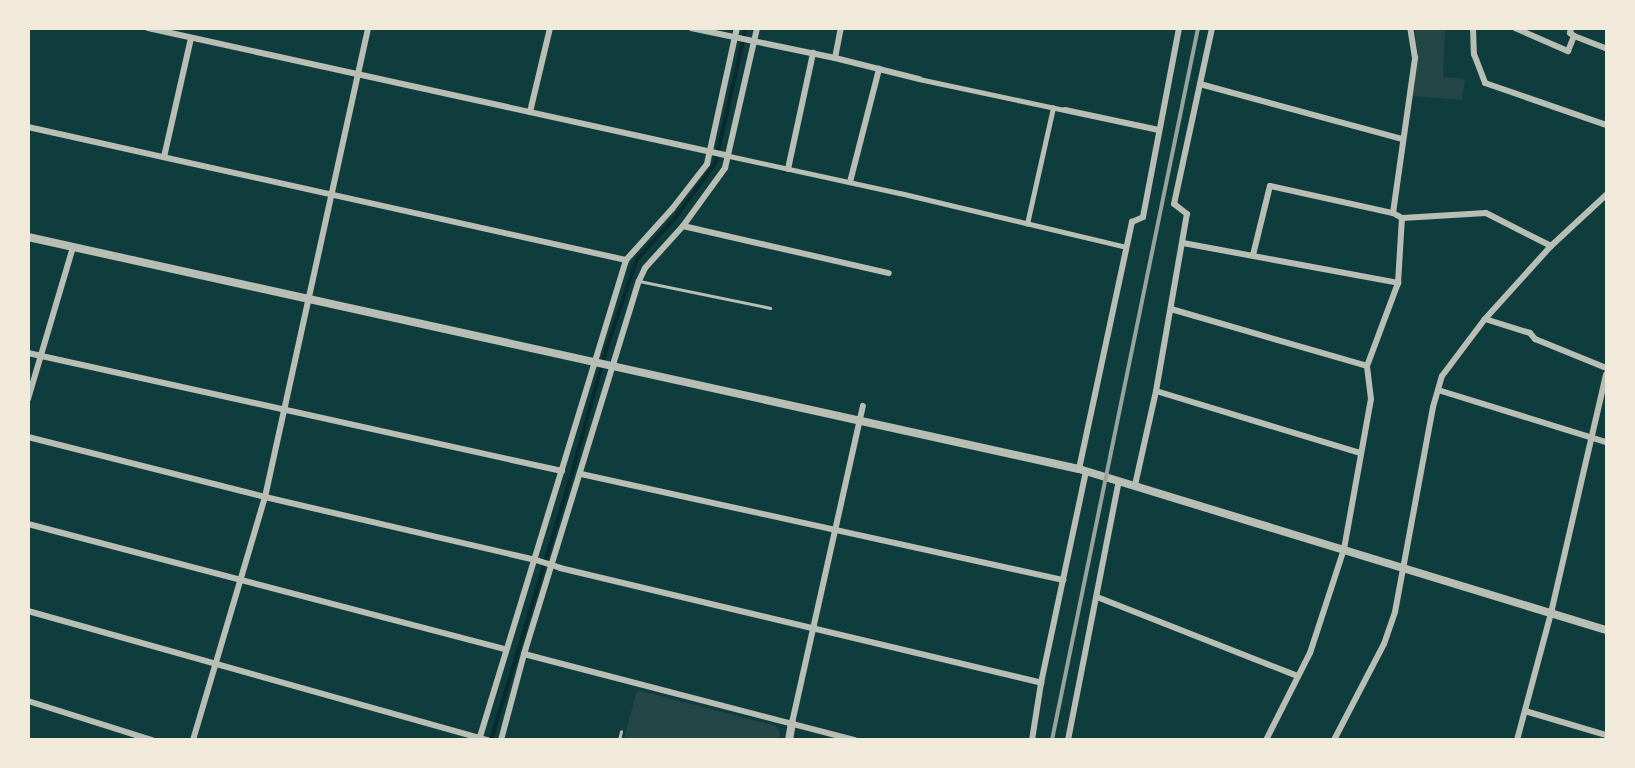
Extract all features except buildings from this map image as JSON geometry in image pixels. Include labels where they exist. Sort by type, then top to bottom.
[{"type":"street","points":[[148,28],[850,182],[1126,247]]},
{"type":"street","points":[[194,740],[265,497],[368,28]]},
{"type":"street","points":[[530,112],[550,28]]},
{"type":"street","points":[[691,28],[1159,130]]},
{"type":"street","points":[[28,610],[483,739],[506,649],[537,560],[626,260],[707,164],[737,28]]},
{"type":"street","points":[[501,740],[524,654],[639,281],[645,268],[682,226],[725,168],[757,28]]},
{"type":"street","points":[[835,58],[841,28]]},
{"type":"street","points":[[1032,740],[1041,683],[1063,580],[1126,247],[1132,222],[1143,217],[1179,28]]},
{"type":"street","points":[[1135,485],[1156,391],[1183,243],[1187,214],[1174,204],[1212,28]]},
{"type":"street","points":[[1393,213],[1415,58],[1410,28]]},
{"type":"street","points":[[1473,28],[1474,54],[1485,83],[1606,125]]},
{"type":"street","points":[[1515,28],[1568,51],[1574,36]]},
{"type":"street","points":[[1571,28],[1570,33],[1574,36],[1606,48]]},
{"type":"street","points":[[164,158],[191,38]]},
{"type":"street","points":[[788,169],[813,53]]},
{"type":"street","points":[[850,182],[879,69]]},
{"type":"street","points":[[1200,84],[1403,139]]},
{"type":"street","points":[[1027,224],[1053,108]]},
{"type":"street","points":[[28,127],[626,260]]},
{"type":"street","points":[[1253,255],[1270,186],[1393,213],[1402,218],[1486,213],[1551,246]]},
{"type":"street","points":[[1334,740],[1384,644],[1395,612],[1442,376],[1454,357],[1485,319],[1551,246],[1606,195]]},
{"type":"street","points":[[1266,740],[1322,621],[1344,549],[1371,399],[1367,366],[1398,283],[1402,218]]},
{"type":"street","points":[[682,226],[889,273]]},
{"type":"street","points":[[28,237],[1083,470],[1606,630]]},
{"type":"street","points":[[1183,243],[1398,283]]},
{"type":"street","points":[[28,399],[74,247]]},
{"type":"street","points":[[1170,309],[1367,366]]},
{"type":"street","points":[[1485,319],[1530,333],[1534,339],[1606,368]]},
{"type":"street","points":[[28,353],[562,471]]},
{"type":"street","points":[[1517,740],[1551,613],[1606,374]]},
{"type":"street","points":[[1438,390],[1606,442]]},
{"type":"street","points":[[1156,391],[1360,453]]},
{"type":"street","points":[[789,740],[863,406]]},
{"type":"street","points":[[28,437],[265,497],[537,560],[814,630],[1041,683]]},
{"type":"street","points":[[581,474],[1063,580]]},
{"type":"street","points":[[1068,740],[1119,481]]},
{"type":"street","points":[[28,524],[506,649]]},
{"type":"street","points":[[1097,597],[1298,676]]},
{"type":"street","points":[[524,654],[855,740]]},
{"type":"street","points":[[28,701],[152,740]]},
{"type":"street","points":[[1525,711],[1606,735]]},
{"type":"lane","points":[[639,281],[770,308]]},
{"type":"lane","points":[[619,740],[621,731]]},
{"type":"shaded area","points":[[1415,29],[1445,29],[1443,77],[1465,79],[1462,100],[1413,96],[1418,57]]},
{"type":"shaded area","points":[[637,690],[776,726],[780,733],[779,739],[624,739]]},
{"type":"waterway","points":[[491,740],[572,473],[607,347],[637,259],[675,218],[715,164],[746,28]]},
{"type":"railway","points":[[1052,740],[1198,28]]}]
